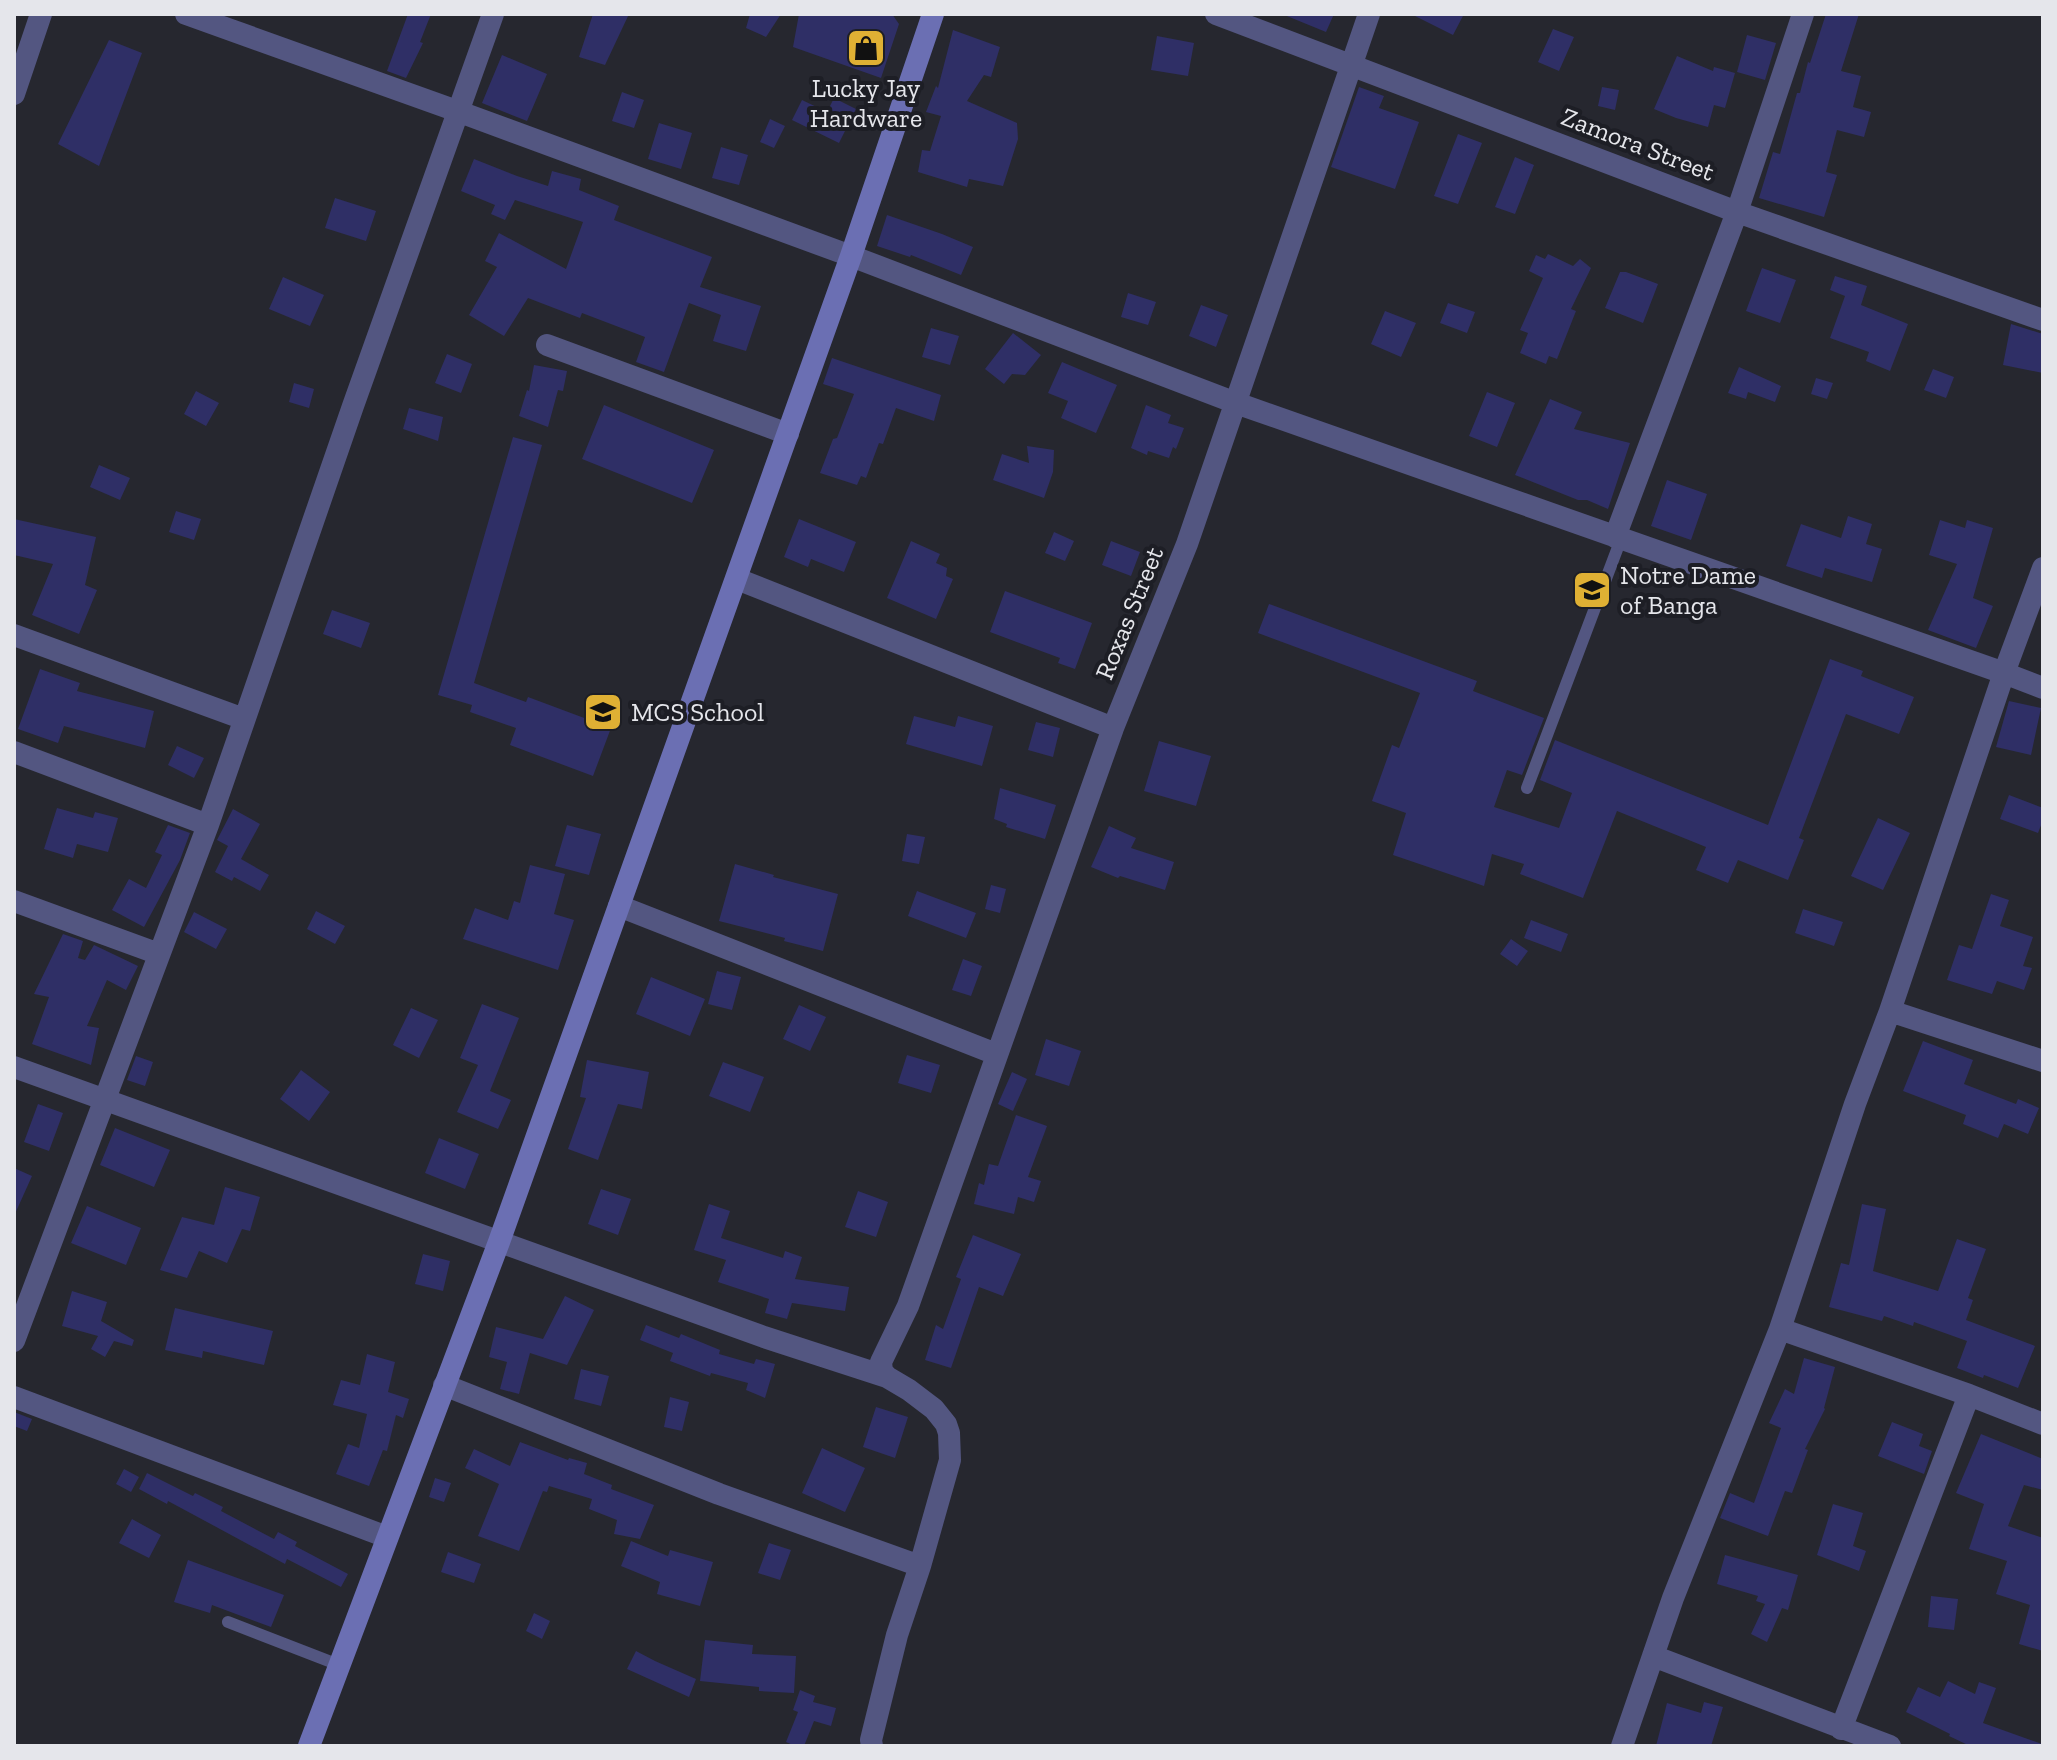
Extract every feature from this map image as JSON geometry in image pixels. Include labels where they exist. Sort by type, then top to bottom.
[{"type":"main road","points":[[309,1746],[499,1242],[737,579],[933,14]]},
{"type":"street","points":[[14,94],[41,14]]},
{"type":"street","points":[[186,14],[851,256],[1236,403],[2043,688]]},
{"type":"street","points":[[14,1341],[208,825],[493,14]]},
{"type":"street","name":"Zamora Street","points":[[1216,14],[1737,212],[2043,320]]},
{"type":"street","name":"Roxas Street","points":[[887,1377],[882,1371],[881,1362],[908,1306],[1113,728],[1187,544],[1369,14]]},
{"type":"street","points":[[1618,538],[1737,212],[1803,14]]},
{"type":"street","points":[[547,345],[788,434]]},
{"type":"street","points":[[1622,1746],[1673,1598],[1780,1329],[1855,1104],[2043,568]]},
{"type":"street","points":[[737,579],[1113,728]]},
{"type":"street","points":[[14,635],[244,719]]},
{"type":"street","points":[[14,752],[208,825]]},
{"type":"street","points":[[14,901],[159,954]]},
{"type":"street","points":[[619,906],[996,1054]]},
{"type":"street","points":[[1890,1011],[2043,1061]]},
{"type":"street","points":[[14,1067],[764,1337],[887,1377],[934,1409],[949,1433],[950,1460],[897,1635],[872,1746]]},
{"type":"street","points":[[1780,1329],[2043,1424]]},
{"type":"street","points":[[444,1385],[719,1494],[920,1566]]},
{"type":"street","points":[[1841,1729],[1969,1395]]},
{"type":"street","points":[[14,1397],[387,1537]]},
{"type":"street","points":[[1653,1656],[1890,1746]]},
{"type":"lane","points":[[1527,788],[1618,538]]},
{"type":"lane","points":[[228,1622],[339,1665]]},
{"type":"building","points":[[408,14],[431,14],[420,42],[423,43],[406,78],[387,71]]},
{"type":"building","points":[[593,14],[629,14],[605,65],[579,57]]},
{"type":"building","points":[[750,14],[781,14],[766,37],[746,28]]},
{"type":"building","points":[[799,14],[892,14],[899,24],[881,78],[793,47]]},
{"type":"building","points":[[1282,14],[1334,14],[1326,32]]},
{"type":"building","points":[[1411,14],[1464,14],[1453,35]]},
{"type":"building","points":[[1826,14],[1859,14],[1841,71],[1861,76],[1853,107],[1871,112],[1864,137],[1837,130],[1826,172],[1837,175],[1824,217],[1759,198],[1773,152],[1780,154],[1797,93],[1800,93]]},
{"type":"building","points":[[1553,29],[1574,37],[1559,71],[1538,62]]},
{"type":"building","points":[[953,30],[1000,47],[991,77],[984,75],[967,101],[1017,123],[1018,139],[1003,186],[969,179],[967,187],[918,172],[922,150],[930,151],[941,116],[926,112],[936,86],[938,88]]},
{"type":"building","points":[[1747,35],[1776,43],[1765,80],[1737,72]]},
{"type":"building","points":[[1157,36],[1194,43],[1188,76],[1151,70]]},
{"type":"building","points":[[109,40],[142,53],[99,166],[58,144]]},
{"type":"building","points":[[502,55],[547,74],[527,121],[482,103]]},
{"type":"building","points":[[1677,56],[1713,71],[1714,67],[1735,73],[1725,108],[1714,105],[1708,127],[1654,109]]},
{"type":"building","points":[[1359,87],[1384,96],[1379,108],[1419,122],[1395,189],[1331,167]]},
{"type":"building","points":[[1602,87],[1619,90],[1615,110],[1598,106]]},
{"type":"building","points":[[622,92],[644,100],[634,128],[612,121]]},
{"type":"building","points":[[834,98],[856,109],[839,143],[792,120],[802,100],[827,112]]},
{"type":"building","points":[[770,119],[785,126],[774,148],[760,142]]},
{"type":"building","points":[[659,123],[692,133],[681,169],[648,159]]},
{"type":"building","points":[[1458,134],[1482,143],[1458,204],[1434,196]]},
{"type":"building","points":[[721,147],[748,155],[739,185],[712,178]]},
{"type":"building","points":[[1515,157],[1534,165],[1515,214],[1495,207]]},
{"type":"building","points":[[474,159],[548,186],[552,171],[581,179],[579,190],[619,206],[614,220],[712,257],[700,287],[761,306],[746,351],[713,341],[721,315],[689,303],[664,372],[636,362],[645,337],[582,313],[580,318],[528,298],[504,336],[469,315],[497,267],[485,261],[499,233],[566,269],[583,222],[515,200],[505,220],[491,214],[495,205],[461,191]]},
{"type":"building","points":[[335,198],[376,211],[366,241],[325,228]]},
{"type":"building","points":[[887,215],[973,247],[961,275],[911,255],[877,246]]},
{"type":"building","points":[[1548,254],[1573,266],[1580,259],[1591,268],[1571,309],[1576,311],[1557,359],[1549,356],[1546,364],[1520,353],[1528,333],[1520,330],[1543,278],[1529,271],[1536,255],[1545,259]]},
{"type":"building","points":[[1762,268],[1796,280],[1780,323],[1746,311]]},
{"type":"building","points":[[1620,272],[1658,284],[1643,323],[1605,308]]},
{"type":"building","points":[[1835,276],[1867,286],[1861,305],[1908,324],[1890,371],[1866,361],[1869,352],[1830,338],[1845,296],[1830,290]]},
{"type":"building","points":[[283,277],[324,295],[310,326],[269,309]]},
{"type":"building","points":[[1128,293],[1156,302],[1148,325],[1121,317]]},
{"type":"building","points":[[1448,303],[1475,312],[1467,333],[1440,323]]},
{"type":"building","points":[[1201,305],[1228,315],[1216,347],[1189,336]]},
{"type":"building","points":[[1385,311],[1416,323],[1401,357],[1371,344]]},
{"type":"building","points":[[2011,324],[2043,334],[2043,373],[2003,365]]},
{"type":"building","points":[[931,328],[959,336],[950,365],[922,357]]},
{"type":"building","points":[[1013,333],[1041,355],[1025,375],[1012,374],[1004,384],[985,369]]},
{"type":"building","points":[[447,354],[472,364],[461,393],[435,383]]},
{"type":"building","points":[[832,358],[941,395],[934,421],[896,408],[866,478],[861,476],[857,485],[820,473],[854,394],[823,384]]},
{"type":"building","points":[[1062,362],[1117,385],[1096,433],[1061,418],[1068,401],[1048,393]]},
{"type":"building","points":[[534,365],[567,371],[563,391],[558,390],[548,427],[519,416],[529,391]]},
{"type":"building","points":[[1739,367],[1781,386],[1775,402],[1748,392],[1746,399],[1728,393]]},
{"type":"building","points":[[1933,369],[1954,377],[1946,398],[1924,390]]},
{"type":"building","points":[[1816,378],[1833,383],[1827,399],[1811,394]]},
{"type":"building","points":[[294,383],[314,389],[309,408],[289,402]]},
{"type":"building","points":[[196,391],[219,403],[206,426],[184,414]]},
{"type":"building","points":[[1487,392],[1515,403],[1497,447],[1469,436]]},
{"type":"building","points":[[1550,399],[1582,412],[1574,429],[1630,443],[1608,509],[1515,475]]},
{"type":"building","points":[[604,405],[714,450],[692,503],[582,459]]},
{"type":"building","points":[[1146,405],[1171,415],[1168,423],[1184,428],[1169,458],[1148,451],[1147,455],[1131,448]]},
{"type":"building","points":[[409,408],[443,417],[438,441],[403,429]]},
{"type":"building","points":[[513,437],[542,445],[474,683],[526,702],[528,697],[611,728],[593,776],[510,745],[516,728],[470,712],[472,705],[438,695]]},
{"type":"building","points":[[1027,446],[1054,450],[1053,472],[1044,498],[993,480],[1002,454],[1029,463]]},
{"type":"building","points":[[99,465],[130,478],[120,500],[90,487]]},
{"type":"building","points":[[1667,480],[1707,494],[1691,540],[1651,526]]},
{"type":"building","points":[[176,511],[201,519],[194,540],[169,532]]},
{"type":"building","points":[[1848,516],[1872,524],[1866,544],[1882,549],[1872,582],[1825,568],[1822,578],[1786,566],[1801,524],[1841,538]]},
{"type":"building","points":[[14,519],[96,537],[85,585],[97,590],[79,634],[32,615],[53,564],[14,555]]},
{"type":"building","points":[[799,519],[856,542],[844,572],[811,559],[808,567],[784,557]]},
{"type":"building","points":[[1940,520],[1965,528],[1967,520],[1993,528],[1973,598],[1993,606],[1976,648],[1928,630],[1957,564],[1929,555]]},
{"type":"building","points":[[1054,532],[1074,541],[1065,561],[1045,553]]},
{"type":"building","points":[[911,541],[940,554],[936,563],[947,568],[946,576],[953,579],[936,619],[887,598]]},
{"type":"building","points":[[1111,541],[1140,552],[1131,576],[1102,565]]},
{"type":"building","points":[[1005,591],[1092,623],[1075,669],[1058,663],[1060,658],[990,632]]},
{"type":"building","points":[[1269,604],[1477,681],[1473,691],[1544,718],[1522,775],[1507,770],[1494,807],[1559,828],[1572,793],[1540,780],[1555,740],[1768,825],[1830,659],[1863,671],[1861,676],[1914,697],[1899,734],[1846,714],[1799,838],[1804,840],[1788,880],[1738,860],[1728,883],[1696,870],[1706,847],[1617,811],[1583,898],[1520,874],[1524,864],[1492,854],[1484,886],[1393,855],[1406,813],[1372,801],[1392,745],[1399,748],[1420,693],[1258,633]]},
{"type":"building","points":[[332,610],[370,623],[361,648],[323,634]]},
{"type":"building","points":[[40,669],[80,683],[77,691],[154,711],[145,748],[64,726],[58,743],[18,729]]},
{"type":"building","points":[[2009,701],[2041,708],[2031,755],[1996,747]]},
{"type":"building","points":[[914,716],[955,727],[958,716],[993,726],[982,766],[906,744]]},
{"type":"building","points":[[1036,722],[1060,728],[1053,757],[1028,750]]},
{"type":"building","points":[[1159,741],[1211,756],[1196,806],[1144,791]]},
{"type":"building","points":[[177,746],[204,758],[194,778],[168,765]]},
{"type":"building","points":[[1000,788],[1056,805],[1045,839],[1006,827],[1007,824],[994,819]]},
{"type":"building","points":[[2009,795],[2043,808],[2038,833],[2000,819]]},
{"type":"building","points":[[57,808],[93,818],[95,812],[118,818],[108,852],[77,844],[73,858],[44,849]]},
{"type":"building","points":[[233,809],[260,824],[241,859],[269,875],[260,891],[234,877],[232,881],[215,872],[228,846],[217,840]]},
{"type":"building","points":[[1878,818],[1910,833],[1883,890],[1851,876]]},
{"type":"building","points":[[168,825],[190,833],[180,860],[144,927],[112,910],[129,879],[146,888],[162,855],[155,852]]},
{"type":"building","points":[[567,825],[601,834],[589,875],[555,866]]},
{"type":"building","points":[[1109,826],[1136,838],[1131,848],[1174,862],[1165,890],[1120,876],[1118,878],[1091,867]]},
{"type":"building","points":[[907,834],[925,837],[919,864],[902,861]]},
{"type":"building","points":[[735,864],[838,894],[823,951],[719,921]]},
{"type":"building","points":[[530,865],[565,874],[554,914],[574,920],[558,970],[463,939],[475,908],[508,920],[514,901],[520,903]]},
{"type":"building","points":[[991,885],[1006,889],[1000,913],[985,909]]},
{"type":"building","points":[[917,891],[976,913],[966,938],[908,916]]},
{"type":"building","points":[[1991,894],[2009,900],[2000,926],[2033,937],[2023,966],[2032,968],[2024,990],[1997,981],[1992,994],[1947,980],[1959,945],[1972,949]]},
{"type":"building","points":[[1803,909],[1843,922],[1834,946],[1795,933]]},
{"type":"building","points":[[316,911],[345,926],[335,944],[307,929]]},
{"type":"building","points":[[194,912],[227,929],[216,949],[184,932]]},
{"type":"building","points":[[1531,920],[1568,934],[1561,952],[1524,938]]},
{"type":"building","points":[[63,934],[83,941],[78,958],[85,960],[94,945],[138,966],[126,990],[107,980],[87,1026],[99,1028],[91,1065],[32,1044],[49,997],[34,994]]},
{"type":"building","points":[[1511,939],[1528,951],[1517,966],[1500,954]]},
{"type":"building","points":[[963,959],[982,966],[971,996],[952,990]]},
{"type":"building","points":[[717,971],[741,977],[732,1010],[708,1004]]},
{"type":"building","points":[[651,977],[705,999],[690,1036],[636,1014]]},
{"type":"building","points":[[482,1004],[519,1018],[490,1091],[511,1100],[498,1129],[457,1112],[478,1065],[460,1058]]},
{"type":"building","points":[[799,1005],[826,1017],[810,1051],[783,1039]]},
{"type":"building","points":[[411,1008],[438,1020],[419,1058],[393,1045]]},
{"type":"building","points":[[1046,1039],[1081,1051],[1069,1086],[1035,1075]]},
{"type":"building","points":[[1923,1041],[1973,1060],[1964,1084],[2016,1104],[2018,1099],[2039,1108],[2028,1134],[2004,1124],[1998,1138],[1963,1124],[1966,1115],[1903,1091]]},
{"type":"building","points":[[907,1055],[940,1065],[931,1093],[898,1083]]},
{"type":"building","points":[[136,1056],[153,1062],[145,1086],[127,1080]]},
{"type":"building","points":[[587,1060],[649,1072],[642,1109],[618,1104],[598,1160],[568,1149],[586,1098],[580,1097]]},
{"type":"building","points":[[723,1062],[764,1077],[750,1112],[709,1096]]},
{"type":"building","points":[[301,1070],[330,1092],[309,1121],[280,1099]]},
{"type":"building","points":[[1012,1072],[1027,1079],[1013,1111],[998,1104]]},
{"type":"building","points":[[38,1104],[63,1113],[49,1151],[24,1142]]},
{"type":"building","points":[[1016,1115],[1047,1126],[1028,1177],[1041,1181],[1034,1202],[1018,1197],[1014,1214],[974,1204],[979,1183],[984,1185],[989,1164],[998,1166]]},
{"type":"building","points":[[115,1128],[170,1150],[154,1187],[100,1165]]},
{"type":"building","points":[[439,1138],[479,1154],[465,1189],[425,1173]]},
{"type":"building","points":[[14,1168],[32,1176],[14,1216]]},
{"type":"building","points":[[225,1187],[260,1197],[250,1231],[242,1229],[227,1263],[199,1251],[187,1278],[160,1270],[182,1217],[214,1225]]},
{"type":"building","points":[[601,1189],[631,1199],[618,1235],[588,1224]]},
{"type":"building","points":[[858,1191],[888,1202],[876,1237],[845,1227]]},
{"type":"building","points":[[709,1204],[730,1211],[721,1238],[783,1258],[785,1251],[802,1257],[795,1279],[849,1287],[845,1311],[792,1303],[787,1319],[765,1313],[769,1299],[718,1282],[726,1260],[694,1250]]},
{"type":"building","points":[[1862,1204],[1886,1209],[1873,1271],[1938,1291],[1957,1239],[1986,1249],[1968,1298],[1973,1300],[1966,1320],[2035,1346],[2018,1388],[1957,1368],[1967,1341],[1914,1322],[1913,1326],[1884,1316],[1882,1321],[1829,1307],[1841,1263],[1849,1265]]},
{"type":"building","points":[[87,1206],[141,1228],[126,1265],[71,1243]]},
{"type":"building","points":[[973,1235],[1021,1254],[1003,1296],[979,1287],[951,1368],[925,1360],[936,1325],[943,1329],[961,1279],[956,1277]]},
{"type":"building","points":[[423,1254],[450,1261],[443,1291],[415,1284]]},
{"type":"building","points":[[72,1291],[107,1302],[101,1321],[134,1340],[132,1346],[114,1341],[105,1357],[91,1349],[98,1336],[62,1326]]},
{"type":"building","points":[[565,1296],[594,1310],[567,1365],[530,1353],[519,1394],[500,1389],[507,1362],[489,1357],[496,1327],[543,1339]]},
{"type":"building","points":[[175,1308],[273,1331],[264,1365],[203,1351],[202,1358],[165,1350]]},
{"type":"building","points":[[646,1325],[679,1338],[681,1334],[720,1350],[719,1354],[754,1364],[756,1359],[775,1364],[765,1398],[746,1390],[748,1383],[711,1373],[710,1376],[670,1361],[673,1353],[640,1340]]},
{"type":"building","points":[[367,1354],[395,1362],[388,1392],[409,1399],[403,1418],[396,1415],[387,1451],[383,1450],[369,1486],[336,1474],[348,1444],[359,1448],[367,1414],[333,1405],[341,1380],[360,1385]]},
{"type":"building","points":[[1804,1358],[1835,1367],[1825,1409],[1805,1449],[1808,1450],[1792,1493],[1785,1491],[1768,1536],[1720,1518],[1730,1493],[1754,1503],[1781,1428],[1769,1423],[1785,1389],[1794,1394]]},
{"type":"building","points":[[581,1369],[609,1376],[601,1406],[574,1399]]},
{"type":"building","points":[[670,1397],[689,1402],[682,1431],[664,1427]]},
{"type":"building","points":[[876,1407],[908,1417],[895,1458],[863,1447]]},
{"type":"building","points":[[14,1412],[32,1419],[27,1431],[14,1426]]},
{"type":"building","points":[[1892,1422],[1923,1434],[1919,1446],[1932,1451],[1924,1474],[1878,1456]]},
{"type":"building","points":[[1981,1434],[2043,1459],[2043,1490],[2024,1485],[2008,1526],[2043,1538],[2043,1651],[2019,1644],[2030,1605],[1996,1594],[2007,1561],[1969,1549],[1984,1504],[1956,1493]]},
{"type":"building","points":[[520,1442],[568,1460],[587,1463],[584,1474],[612,1485],[611,1489],[654,1505],[640,1539],[614,1534],[617,1520],[589,1509],[592,1499],[549,1486],[547,1492],[543,1491],[519,1551],[478,1536],[499,1484],[465,1468],[474,1449],[510,1466]]},
{"type":"building","points":[[822,1448],[865,1468],[845,1512],[802,1493]]},
{"type":"building","points":[[124,1469],[139,1477],[131,1492],[116,1484]]},
{"type":"building","points":[[147,1473],[223,1507],[221,1511],[274,1539],[278,1532],[297,1542],[295,1546],[348,1574],[341,1587],[287,1559],[285,1564],[168,1501],[167,1504],[139,1489]]},
{"type":"building","points":[[435,1478],[451,1483],[444,1502],[429,1497]]},
{"type":"building","points":[[1833,1504],[1863,1513],[1853,1546],[1866,1551],[1859,1571],[1817,1555]]},
{"type":"building","points":[[132,1519],[161,1535],[149,1558],[119,1543]]},
{"type":"building","points":[[631,1541],[668,1556],[670,1550],[713,1562],[700,1606],[657,1594],[660,1582],[621,1566]]},
{"type":"building","points":[[769,1543],[791,1550],[780,1580],[758,1573]]},
{"type":"building","points":[[448,1552],[481,1564],[474,1583],[441,1572]]},
{"type":"building","points":[[1725,1555],[1798,1575],[1788,1610],[1782,1608],[1767,1642],[1751,1634],[1765,1604],[1756,1601],[1758,1596],[1717,1584]]},
{"type":"building","points":[[188,1560],[284,1595],[271,1627],[212,1605],[210,1613],[174,1602]]},
{"type":"building","points":[[1931,1596],[1958,1599],[1954,1630],[1928,1627]]},
{"type":"building","points":[[534,1613],[550,1621],[542,1639],[526,1631]]},
{"type":"building","points":[[705,1640],[753,1645],[752,1654],[796,1656],[794,1693],[759,1691],[759,1687],[700,1681]]},
{"type":"building","points":[[636,1651],[696,1679],[689,1697],[627,1669]]},
{"type":"building","points":[[1948,1681],[1975,1694],[1979,1682],[1996,1688],[1983,1723],[2042,1746],[1970,1746],[1906,1712],[1918,1687],[1940,1697]]},
{"type":"building","points":[[800,1690],[815,1696],[813,1702],[836,1708],[831,1726],[814,1721],[804,1746],[795,1746],[786,1742],[798,1712],[793,1710]]},
{"type":"building","points":[[1704,1702],[1723,1707],[1711,1746],[1656,1746],[1667,1703],[1701,1713]]},
{"type":"place","name":"Lucky Jay Hardware","points":[[866,48]]},
{"type":"place","name":"Notre Dame of Banga","points":[[1592,590]]},
{"type":"place","name":"MCS School","points":[[603,712]]}]
